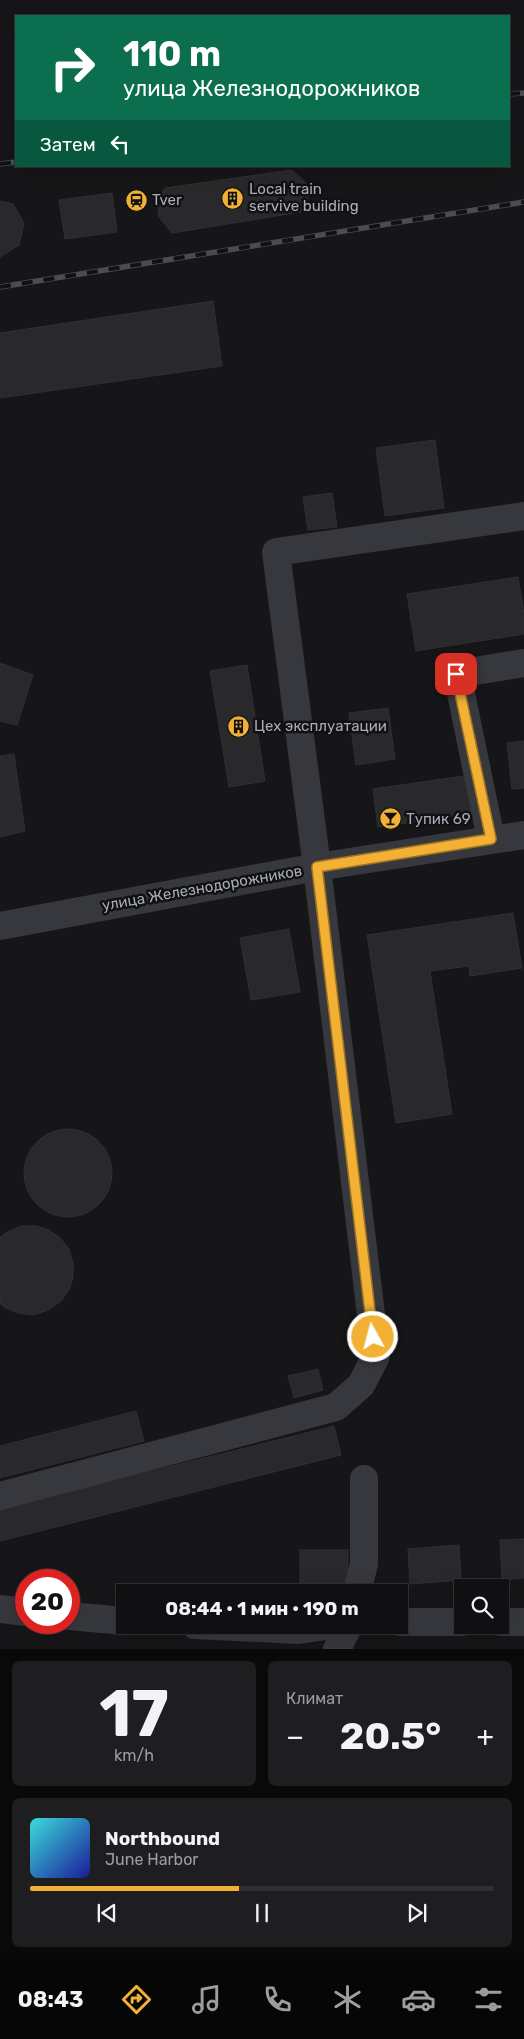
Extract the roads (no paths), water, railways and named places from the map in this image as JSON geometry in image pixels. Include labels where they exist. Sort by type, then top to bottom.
[{"type":"street","points":[[0,1496],[336,1407],[361,1385],[376,1356],[317,867],[276,552],[524,516]]},
{"type":"street","points":[[491,839],[456,674],[524,663]]},
{"type":"street","name":"улица Железнодорожников","points":[[0,926],[317,867],[524,835]]},
{"type":"street","points":[[359,1584],[364,1564],[364,1479]]},
{"type":"street","points":[[0,1609],[15,1611]]},
{"type":"street","points":[[80,1617],[116,1620]]},
{"type":"street","points":[[408,1622],[454,1622]]},
{"type":"street","points":[[509,1622],[524,1622]]},
{"type":"street","points":[[337,1649],[344,1634]]},
{"type":"railway","points":[[510,94],[524,93]]},
{"type":"railway","points":[[0,164],[15,162]]},
{"type":"railway","points":[[0,287],[524,202]]},
{"type":"place","name":"Local train servive building","points":[[233,198]]},
{"type":"place","name":"Tver","points":[[136,200]]},
{"type":"place","name":"Цех эксплуатации","points":[[238,726]]},
{"type":"place","name":"Тупик 69","points":[[390,819]]}]
